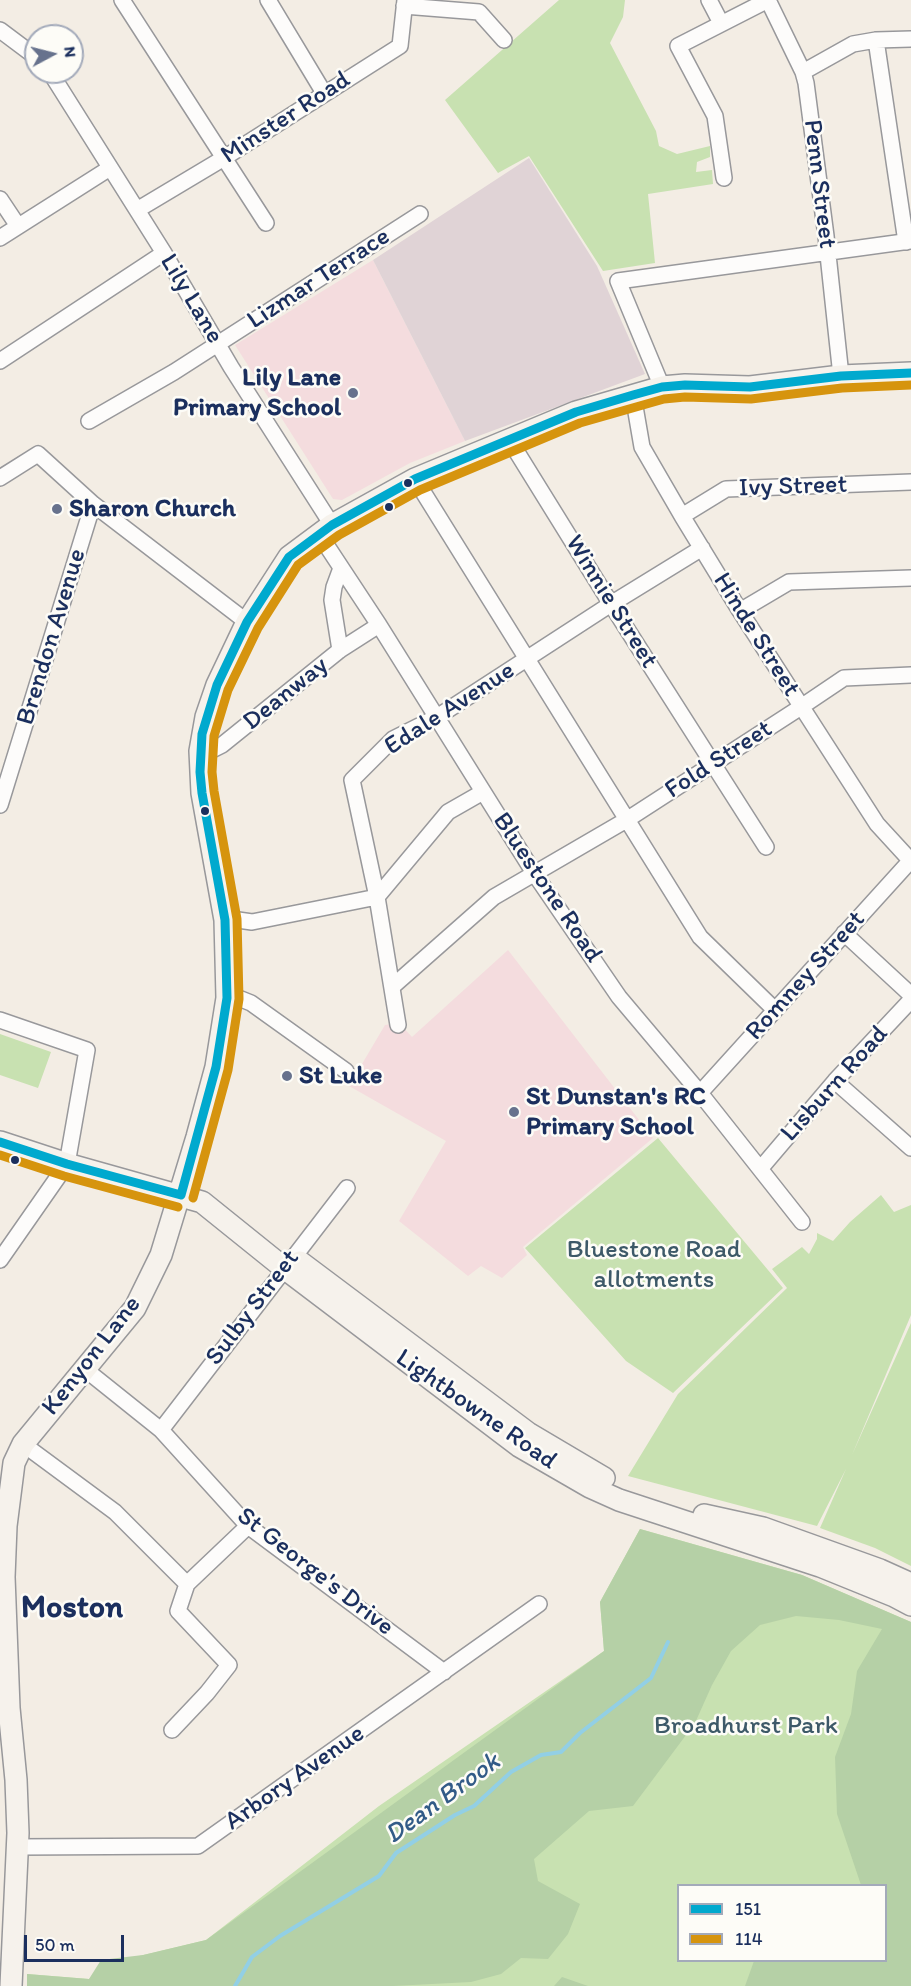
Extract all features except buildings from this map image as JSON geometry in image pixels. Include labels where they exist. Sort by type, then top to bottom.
[{"type":"street","points":[[122,0],[266,223]]},
{"type":"street","points":[[268,0],[324,93]]},
{"type":"street","points":[[709,0],[721,23]]},
{"type":"street","points":[[724,178],[715,116],[678,46],[768,0]]},
{"type":"street","name":"Penn Street","points":[[768,0],[803,72],[806,83],[841,376]]},
{"type":"street","points":[[404,3],[479,6],[504,40]]},
{"type":"street","name":"Minster Road","points":[[137,210],[224,158],[400,46],[404,3]]},
{"type":"street","points":[[0,30],[24,48]]},
{"type":"street","points":[[803,72],[853,44],[876,40],[911,39]]},
{"type":"street","points":[[662,387],[618,281],[908,241],[876,40]]},
{"type":"street","name":"Lily Lane","points":[[58,84],[164,253],[326,529]]},
{"type":"street","points":[[0,238],[110,168]]},
{"type":"street","points":[[0,199],[18,226]]},
{"type":"street","name":"Lizmar Terrace","points":[[89,421],[218,344],[420,214]]},
{"type":"street","points":[[3,353],[164,253]]},
{"type":"street","name":"Kenyon Lane","points":[[11,1986],[18,1847],[16,1780],[5,1708],[4,1577],[7,1466],[135,1308],[161,1255],[181,1195],[216,1067],[227,998],[225,920],[202,793],[200,751],[206,717],[217,685],[247,622],[289,557],[326,529],[415,479],[576,412],[662,387],[685,385],[750,387],[841,376],[911,374]]},
{"type":"street","name":"Hinde Street","points":[[633,395],[642,447],[682,516],[740,612],[877,824],[911,860]]},
{"type":"street","name":"Winnie Street","points":[[510,441],[766,847]]},
{"type":"street","points":[[0,478],[38,454],[93,504],[247,622]]},
{"type":"street","points":[[415,479],[700,937],[775,1010]]},
{"type":"street","name":"Ivy Street","points":[[682,516],[726,489],[911,482]]},
{"type":"street","name":"Brendon Avenue","points":[[0,805],[93,504]]},
{"type":"street","name":"Bluestone Road","points":[[326,529],[341,568],[534,873],[619,997],[700,1093],[802,1222]]},
{"type":"street","name":"Edale Avenue","points":[[398,1025],[377,897],[352,780],[393,739],[437,717],[702,548]]},
{"type":"street","name":"Deanway","points":[[340,650],[332,600],[341,568]]},
{"type":"street","points":[[740,612],[789,582],[911,578]]},
{"type":"street","name":"Deanway","points":[[200,751],[222,746],[340,650],[379,625]]},
{"type":"street","name":"Fold Street","points":[[392,987],[494,897],[628,819],[844,678],[911,675]]},
{"type":"street","points":[[225,920],[252,922],[377,897],[448,812],[483,792]]},
{"type":"street","name":"Romney Street","points":[[700,1093],[911,860]]},
{"type":"street","points":[[844,933],[911,995]]},
{"type":"street","points":[[227,998],[241,999],[251,1003],[346,1071]]},
{"type":"street","name":"Lisburn Road","points":[[761,1168],[835,1081],[911,1000]]},
{"type":"street","points":[[0,1020],[87,1050],[68,1164],[1,1255]]},
{"type":"street","points":[[835,1081],[911,1148]]},
{"type":"street","name":"Lightbowne Road","points":[[0,1142],[202,1202],[528,1433],[625,1489],[692,1512],[763,1528],[880,1570],[911,1584]]},
{"type":"street","name":"Sulby Street","points":[[161,1430],[346,1188]]},
{"type":"street","name":"Lightbowne Road","points":[[288,1262],[519,1446],[590,1487],[618,1500],[820,1566],[911,1605]]},
{"type":"street","name":"St George's Drive","points":[[86,1370],[161,1430],[248,1526],[444,1672]]},
{"type":"street","points":[[23,1444],[115,1512],[187,1584]]},
{"type":"street","points":[[172,1730],[207,1694],[229,1665],[178,1611],[187,1584],[248,1526]]},
{"type":"street","name":"Arbory Avenue","points":[[18,1847],[198,1846],[539,1605]]},
{"type":"shaded area","points":[[529,158],[597,266],[645,374],[465,441],[373,260]]},
{"type":"shaded area","name":"Lily Lane Primary School","points":[[373,260],[465,441],[410,463],[342,500],[333,499],[235,345]]},
{"type":"shaded area","name":"St Dunstan's RC Primary School","points":[[508,950],[653,1138],[523,1247],[527,1255],[502,1278],[481,1266],[468,1276],[399,1221],[446,1141],[349,1086],[385,1025],[399,1023],[412,1037]]},
{"type":"green space","points":[[559,0],[625,0],[623,17],[610,43],[656,131],[659,146],[677,154],[710,146],[710,157],[697,162],[696,172],[712,170],[713,184],[648,194],[655,263],[603,271],[529,156],[498,173],[445,100]]},
{"type":"green space","points":[[0,1034],[51,1052],[38,1088],[0,1075]]},
{"type":"green space","name":"Bluestone Road allotments","points":[[658,1138],[783,1288],[673,1393],[626,1361],[525,1248]]},
{"type":"green space","points":[[881,1195],[894,1212],[911,1205],[911,1315],[852,1455],[911,1323],[911,1566],[875,1548],[820,1528],[846,1469],[817,1526],[628,1476],[678,1394],[787,1288],[772,1269],[802,1247],[809,1254],[817,1239],[817,1233],[833,1241],[850,1222]]},
{"type":"green space","name":"Broadhurst Park","points":[[640,1529],[802,1575],[911,1622],[911,1986],[27,1986],[27,1974],[89,1979],[106,1964],[206,1940],[379,1806],[604,1651],[600,1602]]},
{"type":"green space","name":"Broadhurst Park","points":[[640,1529],[802,1575],[911,1622],[911,1986],[745,1986],[754,1962],[887,1962],[887,1884],[861,1884],[837,1814],[835,1757],[851,1714],[857,1671],[882,1629],[839,1620],[796,1616],[760,1625],[731,1651],[695,1723],[633,1806],[589,1811],[534,1859],[538,1881],[580,1904],[568,1934],[548,1959],[521,1958],[501,1974],[471,1982],[393,1986],[27,1986],[27,1974],[89,1979],[101,1960],[143,1955],[206,1940],[604,1651],[600,1602]]},
{"type":"green space","points":[[562,1977],[588,1986],[554,1986]]},
{"type":"waterway","name":"Dean Brook","points":[[235,1986],[252,1957],[280,1936],[379,1876],[396,1853],[455,1815],[474,1806],[511,1772],[541,1755],[561,1752],[580,1733],[651,1678],[668,1642]]},
{"type":"transit line","name":"151","points":[[181,1195],[216,1067],[227,998],[225,920],[200,772],[202,734],[217,685],[247,622],[289,557],[332,525],[415,479],[576,412],[633,395],[662,387],[685,385],[750,387],[841,376],[911,373]]},
{"type":"transit line","name":"114","points":[[193,1198],[228,1070],[239,999],[237,919],[214,791],[212,772],[214,736],[228,690],[258,628],[298,565],[339,535],[420,490],[580,423],[664,399],[685,397],[751,399],[842,388],[911,385]]},
{"type":"transit line","name":"151","points":[[0,1142],[67,1164],[181,1195]]},
{"type":"transit line","name":"114","points":[[0,1155],[64,1176],[178,1207]]},
{"type":"place","name":"Lily Lane Primary School","points":[[353,393]]},
{"type":"place","name":"Sharon Church","points":[[57,509]]},
{"type":"place","name":"St Luke","points":[[287,1076]]},
{"type":"place","name":"St Dunstan's RC Primary School","points":[[514,1112]]},
{"type":"district","name":"Moston","points":[[72,1609]]}]
